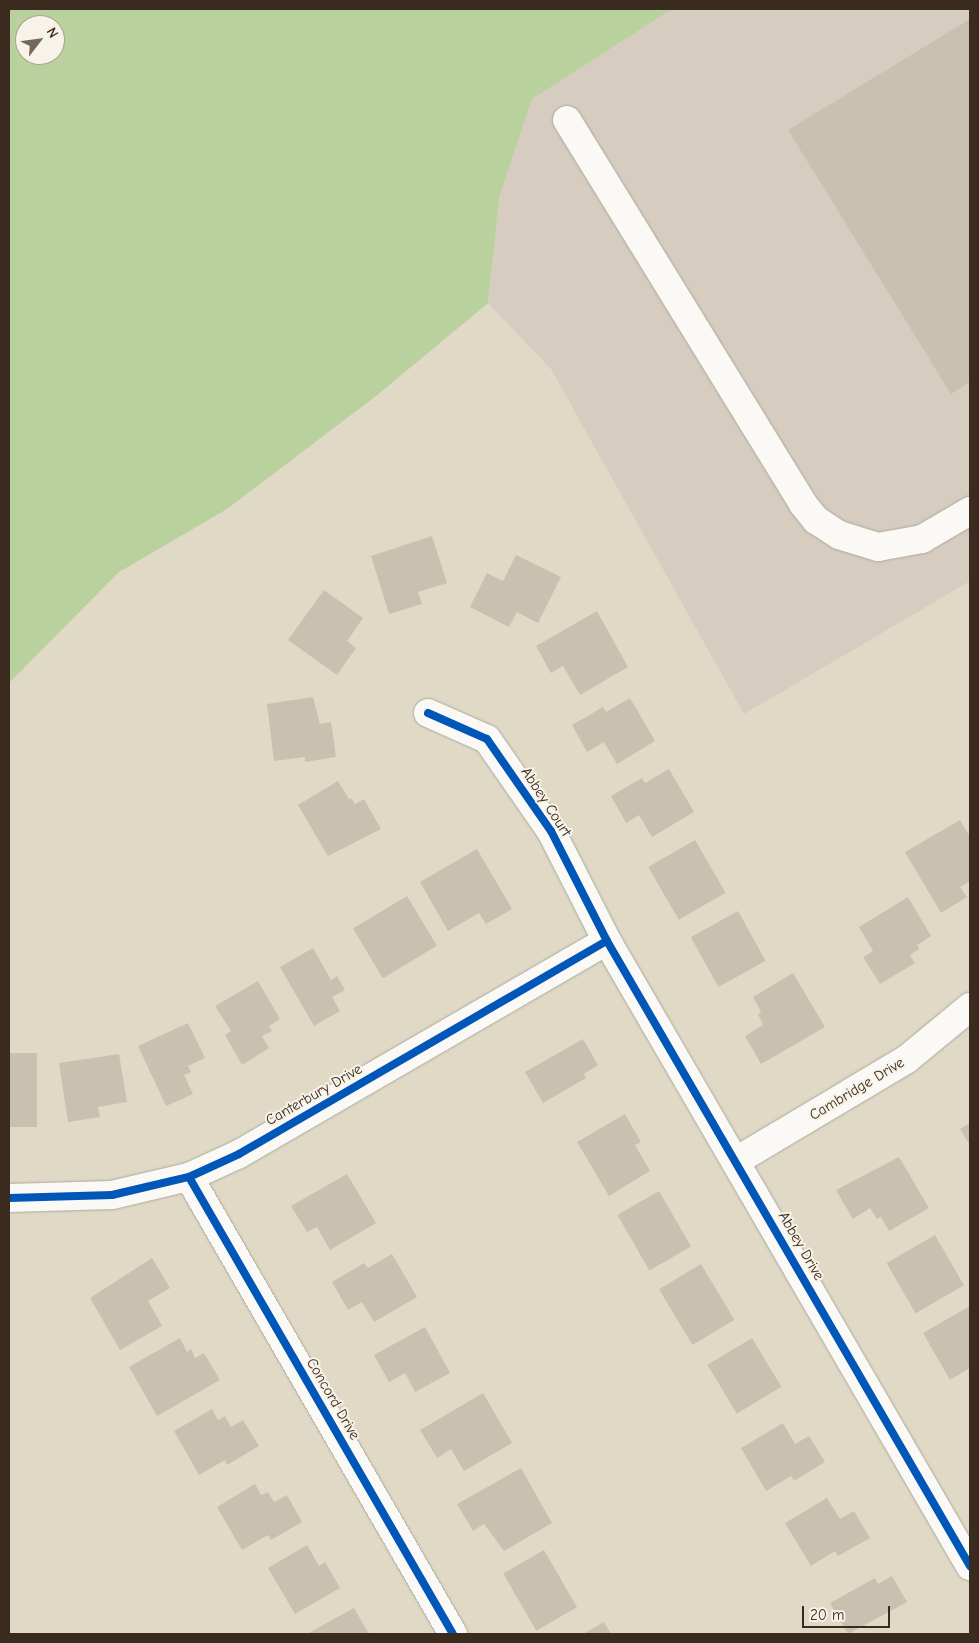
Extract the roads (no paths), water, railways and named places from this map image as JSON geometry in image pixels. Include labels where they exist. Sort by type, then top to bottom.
[{"type":"street","points":[[567,120],[803,504],[816,520],[839,535],[878,546],[922,539],[970,511]]},
{"type":"street","name":"Abbey Court","points":[[428,713],[487,739],[551,831],[607,941]]},
{"type":"street","name":"Abbey Drive","points":[[607,941],[970,1566]]},
{"type":"street","name":"Canterbury Drive","points":[[9,1198],[112,1195],[189,1176],[239,1154],[607,941]]},
{"type":"street","name":"Cambridge Drive","points":[[736,1161],[907,1059],[970,1006]]},
{"type":"street","name":"Concord Drive","points":[[189,1176],[453,1634]]}]
